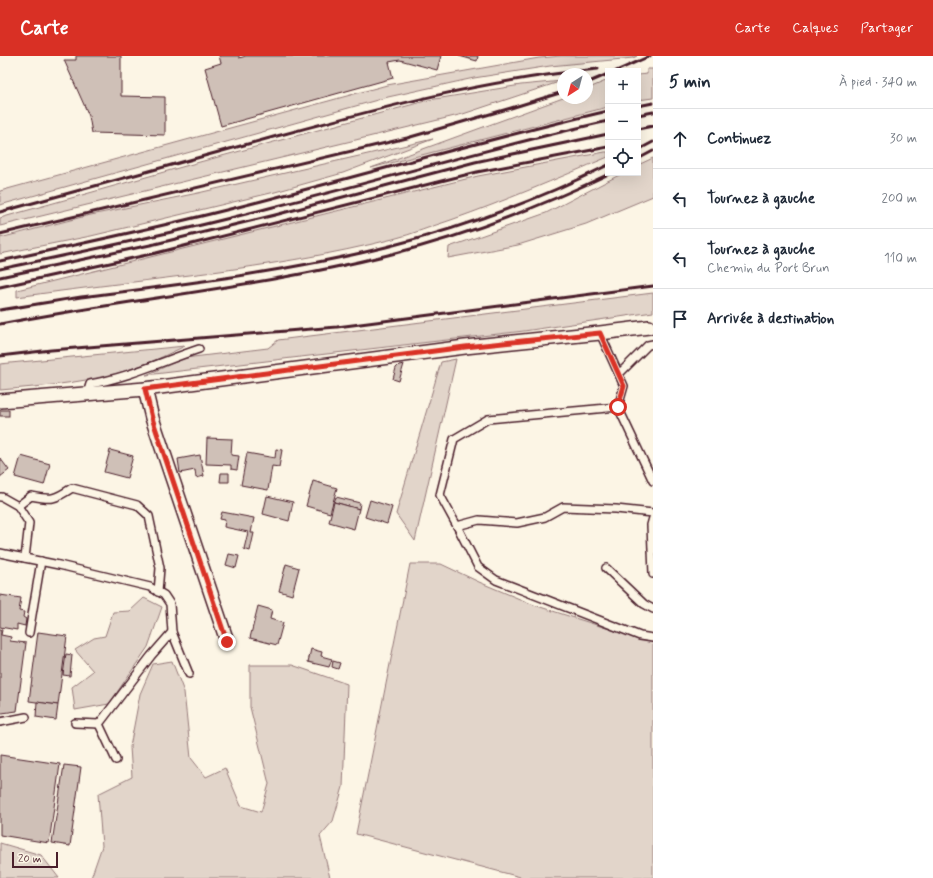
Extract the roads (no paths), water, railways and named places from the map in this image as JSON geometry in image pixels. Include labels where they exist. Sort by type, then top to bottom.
[{"type":"street","points":[[0,401],[145,389],[465,347],[649,327]]},
{"type":"street","points":[[145,389],[152,418],[227,642]]},
{"type":"lane","points":[[600,333],[624,386],[618,407],[653,481]]},
{"type":"lane","points":[[619,374],[648,345],[653,344]]},
{"type":"lane","points":[[87,394],[90,384],[103,382],[135,372],[199,349]]},
{"type":"lane","points":[[618,407],[488,419],[454,439],[440,495],[478,566],[496,580],[640,636],[653,638]]},
{"type":"lane","points":[[18,506],[31,496],[50,500],[62,495],[72,488],[137,504],[149,516],[160,568],[158,592]]},
{"type":"lane","points":[[0,496],[18,506],[29,523],[25,558]]},
{"type":"lane","points":[[456,526],[479,520],[517,522],[544,517],[563,507],[616,509],[653,513]]},
{"type":"lane","points":[[653,518],[653,574]]},
{"type":"lane","points":[[0,554],[41,561],[150,587],[164,595],[170,604],[172,632],[189,674]]},
{"type":"lane","points":[[29,633],[41,561]]},
{"type":"lane","points":[[606,568],[644,604],[653,608]]},
{"type":"lane","points":[[99,724],[151,656],[172,632]]},
{"type":"lane","points":[[0,722],[26,717]]},
{"type":"lane","points":[[75,723],[99,724]]},
{"type":"lane","points":[[99,724],[116,760]]},
{"type":"railway","points":[[623,68],[650,56]]},
{"type":"railway","points":[[0,212],[277,136],[436,95],[516,80],[598,69]]},
{"type":"railway","points":[[593,80],[605,75]]},
{"type":"railway","points":[[0,234],[407,138],[557,94]]},
{"type":"railway","points":[[641,105],[653,103]]},
{"type":"railway","points":[[0,261],[205,215],[482,142],[605,112]]},
{"type":"railway","points":[[641,114],[653,112]]},
{"type":"railway","points":[[0,269],[205,224],[524,141],[605,122]]},
{"type":"railway","points":[[641,128],[653,126]]},
{"type":"railway","points":[[0,277],[155,244],[275,215],[475,162],[605,135]]},
{"type":"railway","points":[[641,148],[653,142]]},
{"type":"railway","points":[[0,287],[156,253],[477,172],[605,148]]},
{"type":"railway","points":[[641,157],[653,151]]},
{"type":"railway","points":[[0,310],[310,264],[386,247],[443,231],[499,212],[554,190],[605,166]]},
{"type":"railway","points":[[0,324],[292,276],[388,255],[445,239],[502,220],[605,176]]},
{"type":"railway","points":[[0,356],[51,350],[337,327],[653,286]]}]
